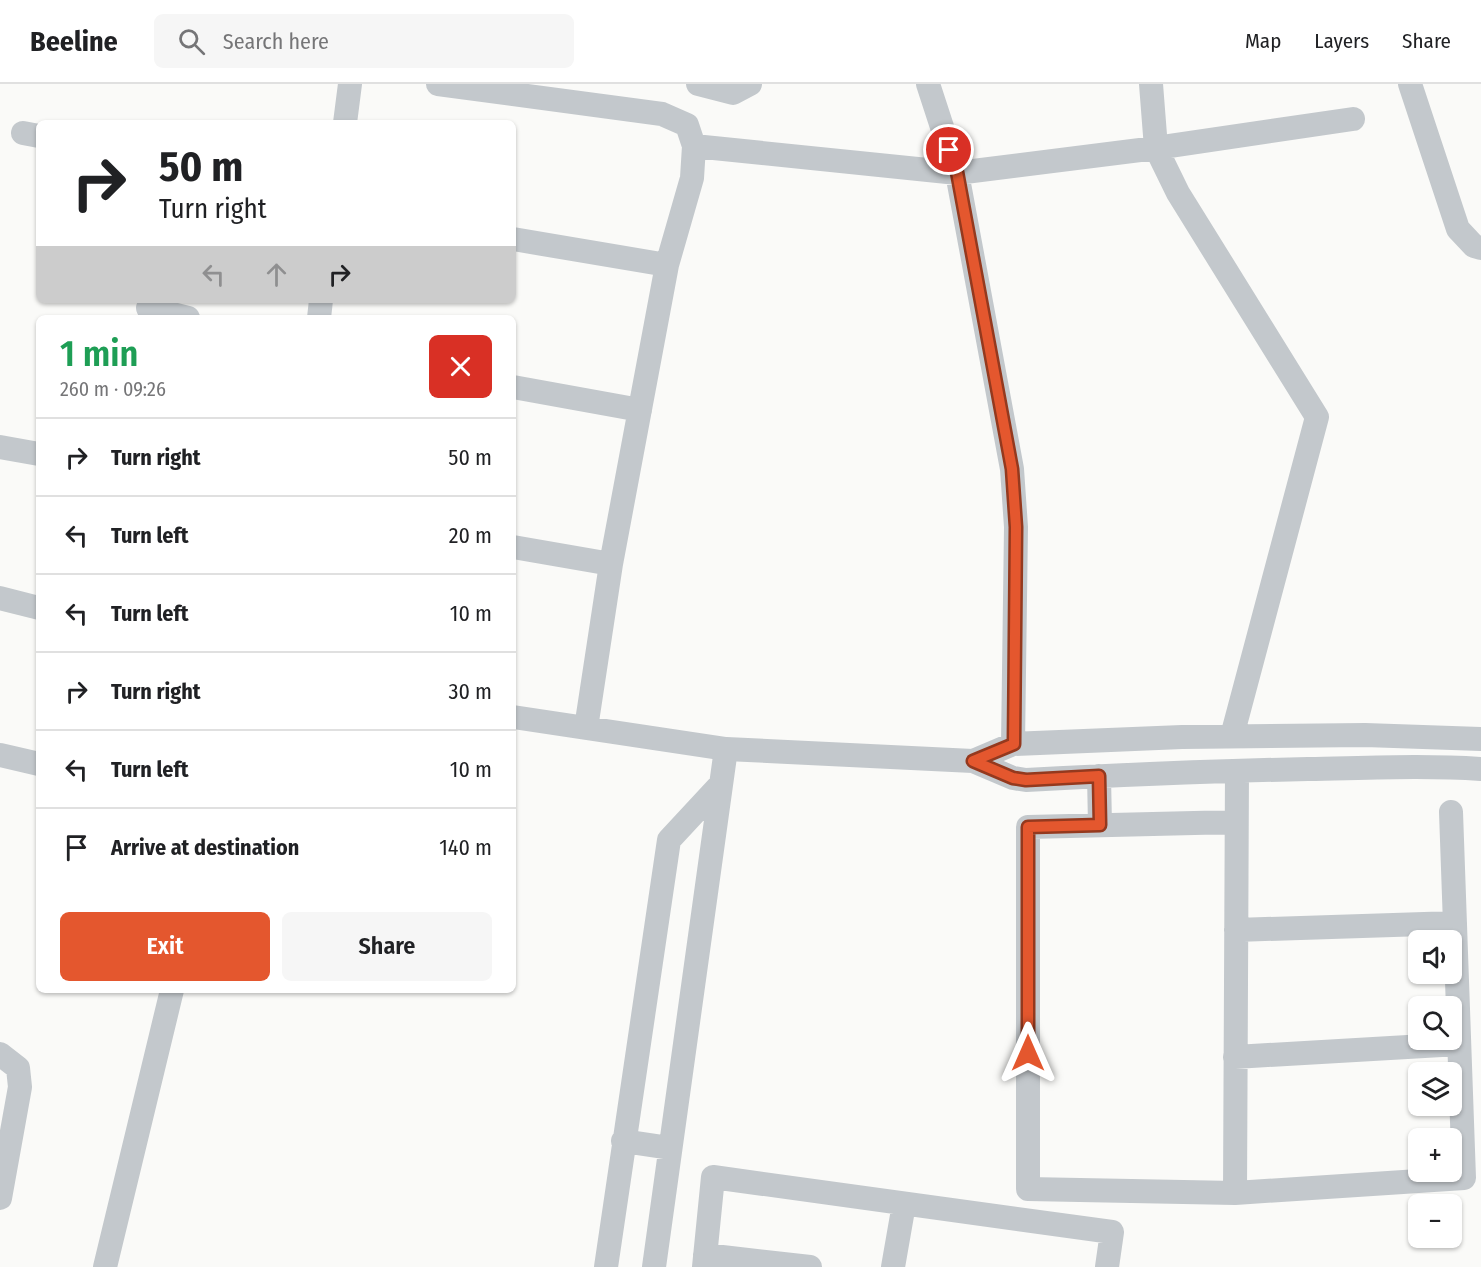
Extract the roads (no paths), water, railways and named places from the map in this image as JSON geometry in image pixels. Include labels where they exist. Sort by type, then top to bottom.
[{"type":"street","points":[[345,120],[350,84]]},
{"type":"street","points":[[438,84],[662,114],[687,125],[694,146],[692,178],[667,265],[611,564],[586,728]]},
{"type":"street","points":[[698,84],[733,93],[750,84]]},
{"type":"street","points":[[928,84],[957,172],[1012,469],[1016,527],[1014,744]]},
{"type":"street","points":[[1151,84],[1155,148],[1178,193],[1317,417],[1232,736]]},
{"type":"street","points":[[1410,84],[1458,229],[1479,251]]},
{"type":"street","points":[[694,146],[957,172],[1155,148],[1353,119]]},
{"type":"street","points":[[516,240],[667,265]]},
{"type":"street","points":[[148,308],[176,315]]},
{"type":"street","points":[[516,388],[640,410]]},
{"type":"street","points":[[0,447],[36,453]]},
{"type":"street","points":[[516,548],[611,564]]},
{"type":"street","points":[[0,598],[36,607]]},
{"type":"street","points":[[516,717],[726,749],[973,761],[1013,778],[1026,780],[1236,771],[1431,767],[1481,769]]},
{"type":"street","points":[[973,761],[1014,744],[1232,736],[1365,735],[1481,739]]},
{"type":"street","points":[[654,1267],[726,749]]},
{"type":"street","points":[[0,755],[36,763]]},
{"type":"street","points":[[1235,1193],[1236,771]]},
{"type":"street","points":[[1099,776],[1100,825]]},
{"type":"street","points":[[606,1267],[669,840],[721,784]]},
{"type":"street","points":[[1451,812],[1457,996]]},
{"type":"street","points":[[1236,822],[1028,827],[1028,1189],[1235,1193],[1464,1178],[1459,1050]]},
{"type":"street","points":[[1236,930],[1455,923]]},
{"type":"street","points":[[105,1267],[171,993]]},
{"type":"street","points":[[1235,1057],[1408,1047]]},
{"type":"street","points":[[0,1054],[18,1068],[20,1088],[0,1198]]},
{"type":"street","points":[[623,1141],[670,1148]]},
{"type":"street","points":[[810,1267],[705,1261],[713,1177],[1112,1232],[1107,1267]]},
{"type":"street","points":[[893,1267],[904,1203]]}]
